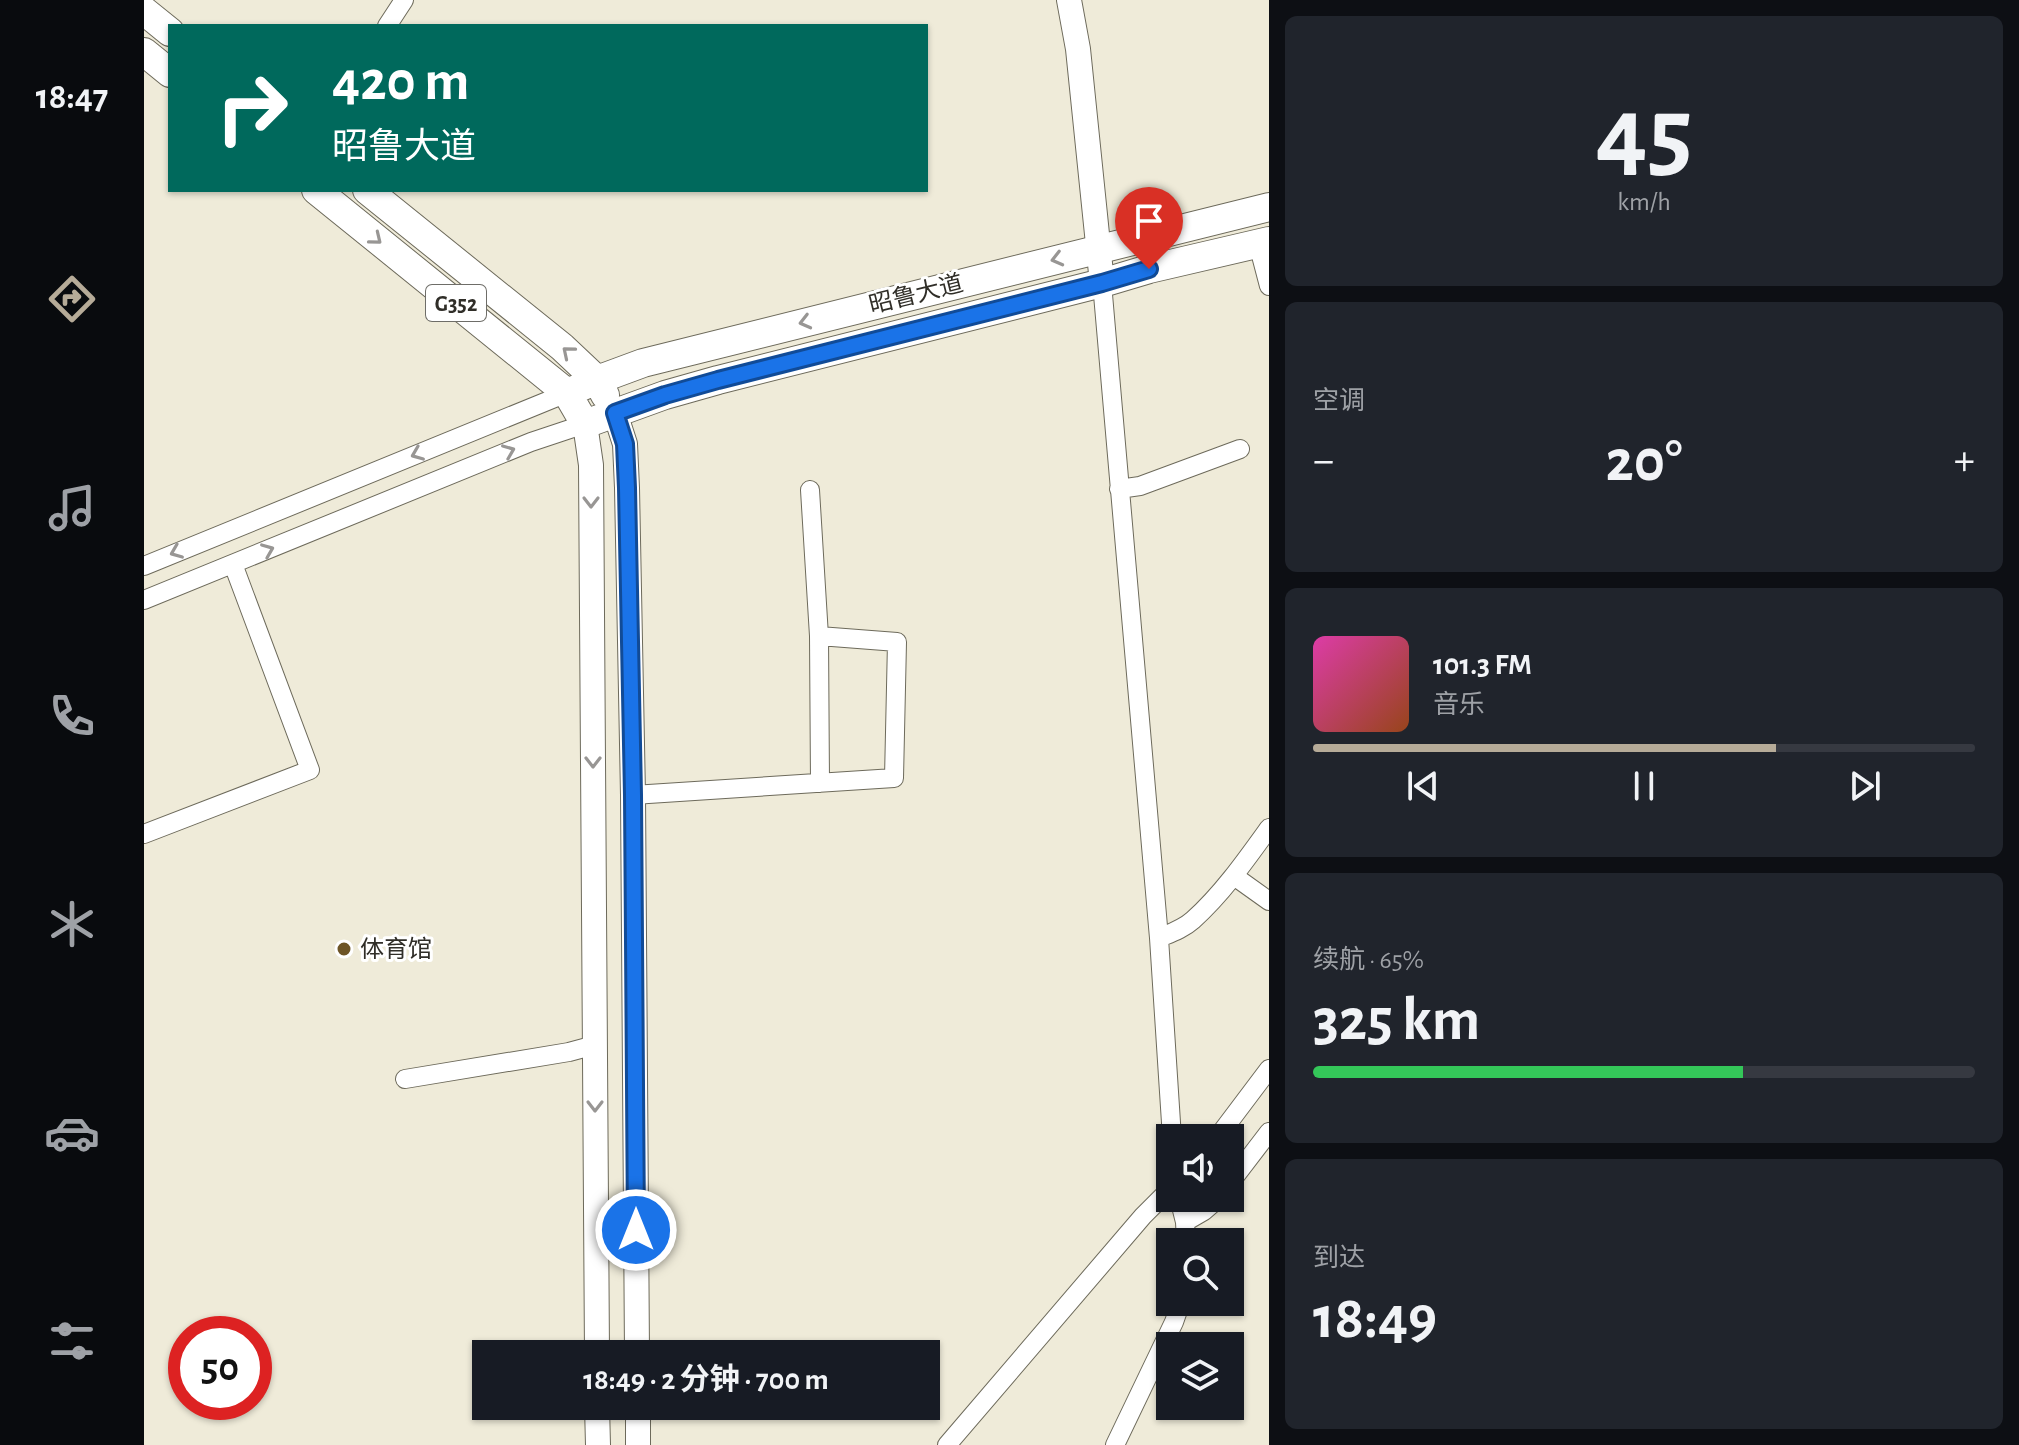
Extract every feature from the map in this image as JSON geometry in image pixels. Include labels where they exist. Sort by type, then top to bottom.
[{"type":"highway","points":[[144,11],[168,30]]},
{"type":"highway","points":[[144,52],[168,71]]},
{"type":"highway","name":"G352","points":[[318,192],[567,393],[585,424]]},
{"type":"highway","name":"G352","points":[[369,192],[562,347],[597,380],[615,413]]},
{"type":"highway","name":"昭鲁大道","points":[[567,393],[643,363],[691,350],[1269,207]]},
{"type":"highway","name":"昭鲁大道","points":[[585,424],[665,395],[718,380],[1149,269],[1263,243]]},
{"type":"main road","points":[[1069,0],[1078,49],[1102,283]]},
{"type":"main road","points":[[615,413],[625,444],[633,795],[637,1340]]},
{"type":"main road","points":[[585,424],[591,465],[597,1340]]},
{"type":"main road","points":[[597,1420],[598,1445]]},
{"type":"main road","points":[[638,1420],[638,1445]]},
{"type":"street","points":[[388,24],[404,0]]},
{"type":"street","points":[[1263,243],[1269,286]]},
{"type":"street","points":[[1102,283],[1159,938],[1171,1124]]},
{"type":"street","points":[[144,566],[567,393]]},
{"type":"street","points":[[144,600],[531,442],[585,424]]},
{"type":"street","points":[[1119,489],[1140,486],[1240,449]]},
{"type":"street","points":[[810,490],[819,636],[820,783]]},
{"type":"street","points":[[144,834],[310,770],[233,564]]},
{"type":"street","points":[[633,795],[894,778],[897,642],[819,636]]},
{"type":"street","points":[[1159,938],[1192,921],[1234,876],[1269,828]]},
{"type":"street","points":[[1234,876],[1269,901]]},
{"type":"street","points":[[405,1079],[595,1045]]},
{"type":"street","points":[[1228,1124],[1269,1069]]},
{"type":"street","points":[[1244,1165],[1269,1132]]},
{"type":"street","points":[[947,1445],[1156,1203]]},
{"type":"street","points":[[1182,1212],[1185,1228]]},
{"type":"street","points":[[1185,1222],[1202,1212]]},
{"type":"street","points":[[1115,1445],[1176,1316]]},
{"type":"place","name":"体育馆","points":[[344,949]]},
{"type":"route","points":[[636,1230],[627,488],[625,444],[615,413],[718,380],[1149,269]]}]
